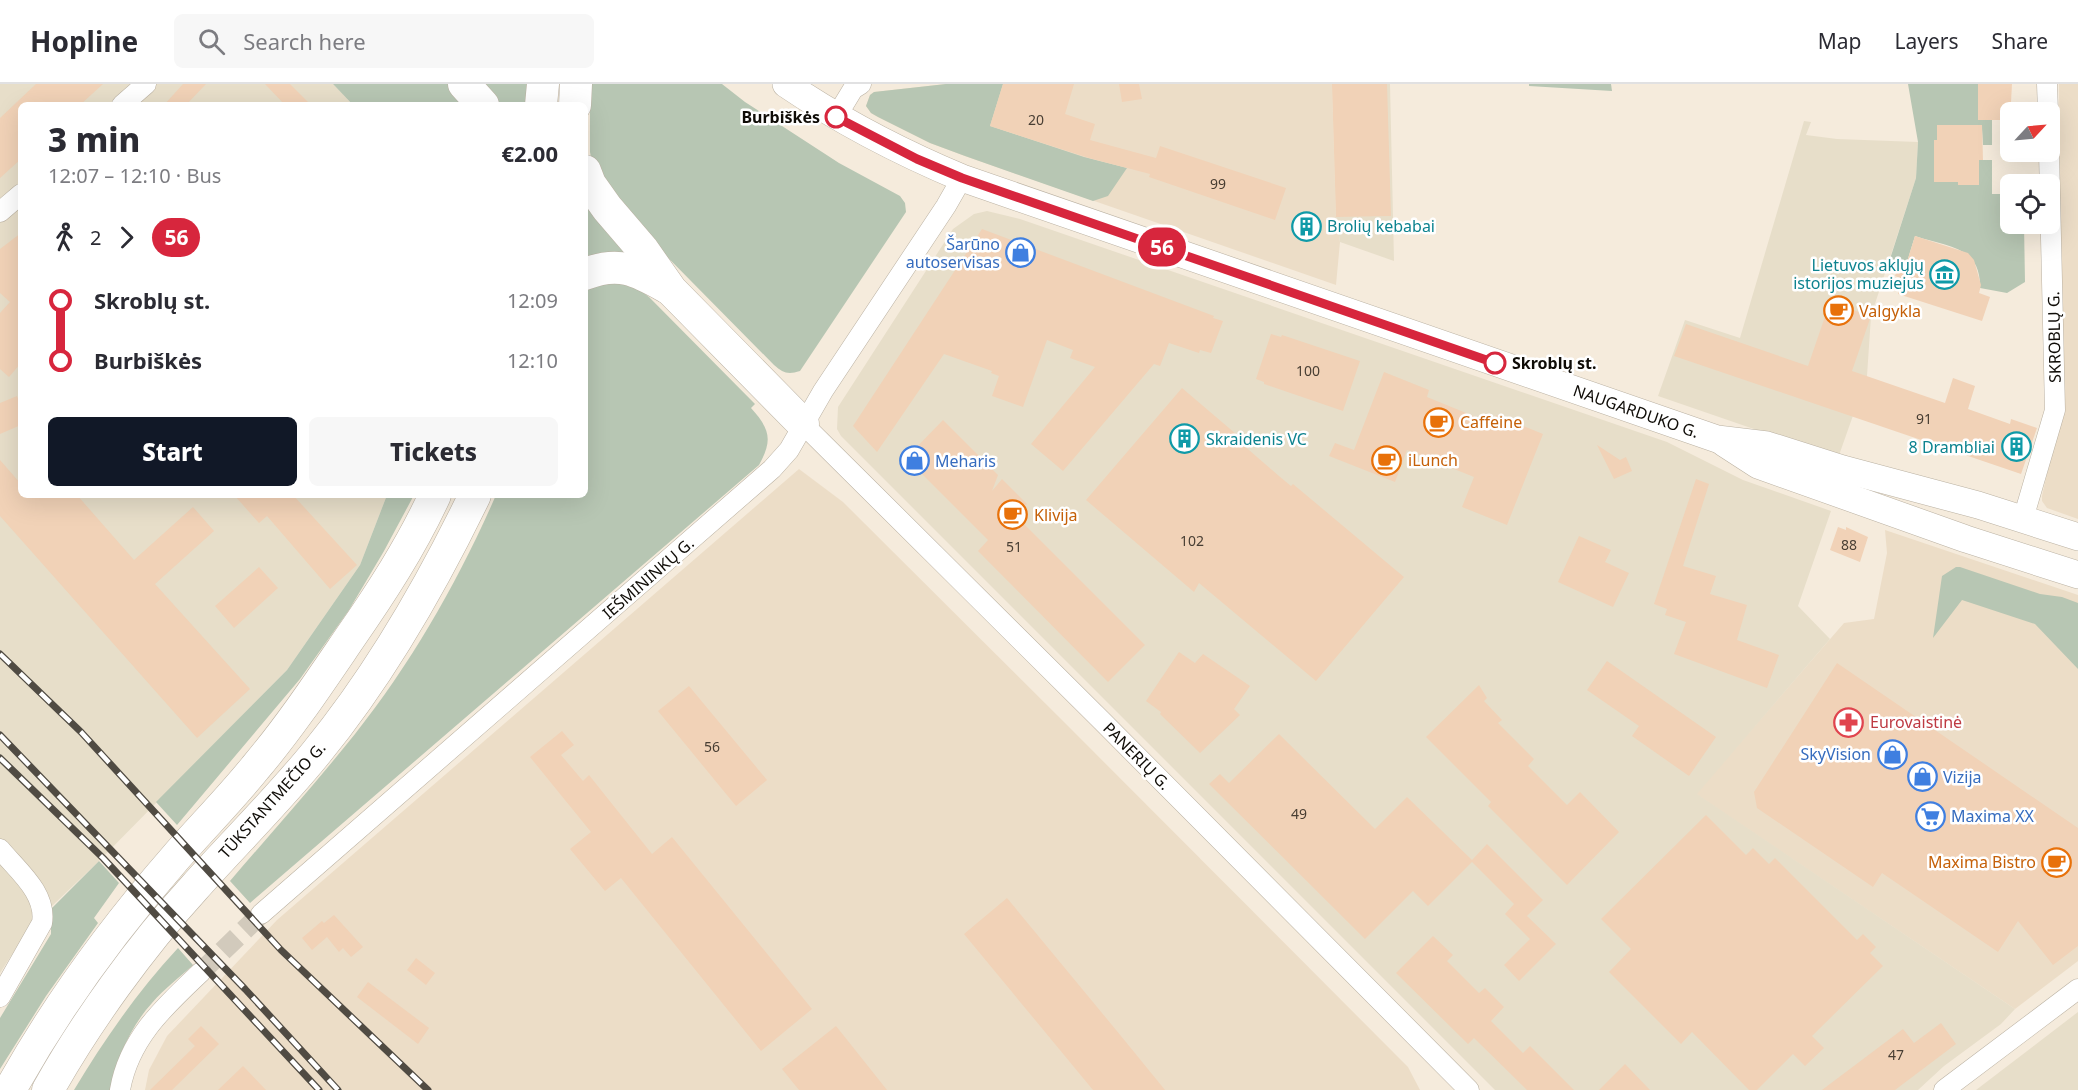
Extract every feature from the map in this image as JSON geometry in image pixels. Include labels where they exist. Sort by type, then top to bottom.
[{"type":"highway","points":[[464,84],[480,102]]},
{"type":"highway","points":[[541,102],[543,84]]},
{"type":"highway","points":[[575,102],[576,84]]},
{"type":"highway","points":[[588,179],[607,208],[643,250],[671,290],[803,424]]},
{"type":"highway","points":[[588,273],[599,268],[617,267],[637,271],[671,290]]},
{"type":"highway","name":"TŪKSTANTMEČIO G.","points":[[10,1090],[65,1002],[114,933],[175,858],[256,768],[323,677],[391,578],[434,498]]},
{"type":"highway","name":"TŪKSTANTMEČIO G.","points":[[48,1090],[96,1014],[149,942],[192,890],[315,754],[369,682],[422,599],[473,498]]},
{"type":"main road","name":"NAUGARDUKO G.","points":[[786,84],[836,117],[917,159],[962,178],[1718,439],[1767,445],[1843,469],[2024,519],[2078,537]]},
{"type":"main road","name":"NAUGARDUKO G.","points":[[1718,439],[1758,465],[1966,539],[2078,575]]},
{"type":"street","points":[[125,102],[146,84]]},
{"type":"street","points":[[836,117],[853,89],[861,84]]},
{"type":"street","points":[[2048,84],[2048,102]]},
{"type":"street","name":"SKROBLŲ G.","points":[[2024,519],[2055,410],[2049,162]]},
{"type":"street","name":"IEŠMININKŲ G.","points":[[261,914],[772,469],[789,450],[823,391],[946,206],[962,178]]},
{"type":"street","points":[[0,212],[18,197]]},
{"type":"street","name":"PANERIŲ G.","points":[[803,424],[1102,720],[1469,1090]]},
{"type":"street","points":[[0,849],[34,890],[44,912],[42,923],[0,997]]},
{"type":"street","points":[[120,1090],[122,1078],[136,1043],[172,998],[201,972]]},
{"type":"street","points":[[1944,1090],[2078,989]]},
{"type":"shaded area","points":[[0,84],[333,84],[350,102],[18,102],[18,498],[386,498],[360,565],[287,670],[99,861],[29,928],[0,973]]},
{"type":"shaded area","points":[[946,84],[1332,84],[1336,217],[1340,242],[1336,285],[930,143],[871,113],[866,106],[870,95],[874,92]]},
{"type":"shaded area","points":[[1332,84],[1390,84],[1394,261],[1340,242],[1336,217]]},
{"type":"shaded area","points":[[2059,84],[2078,84],[2078,519],[2047,508],[2042,501],[2062,408]]},
{"type":"shaded area","points":[[1804,121],[1811,122],[1806,135],[1837,139],[1918,142],[1916,178],[1871,316],[1867,376],[1838,458],[1658,396],[1685,320],[1740,338]]},
{"type":"shaded area","points":[[987,211],[1020,219],[1667,442],[1743,480],[1831,511],[1798,606],[1830,639],[1697,794],[2015,1009],[2001,1024],[1944,1066],[1918,1090],[1495,1090],[841,436],[837,429],[838,407],[953,229],[974,214]]},
{"type":"shaded area","points":[[799,469],[843,502],[1063,721],[1408,1067],[1420,1090],[145,1090],[149,1070],[167,1036],[277,920]]},
{"type":"shaded area","points":[[1885,530],[2078,595],[2078,961],[2015,1009],[1696,794],[1844,623],[1874,619],[1887,553]]},
{"type":"shaded area","points":[[2078,1012],[2078,1090],[1976,1090]]},
{"type":"green space","points":[[333,84],[448,84],[464,102],[350,102]]},
{"type":"green space","points":[[479,84],[528,84],[526,102],[495,102]]},
{"type":"green space","points":[[590,84],[722,84],[745,102],[839,163],[900,196],[905,203],[906,212],[800,371],[786,372],[774,365],[613,202],[593,168],[590,152]]},
{"type":"green space","points":[[946,84],[1003,84],[990,126],[1084,157],[1127,168],[1108,196],[1093,201],[930,143],[871,113],[866,106],[870,95],[874,92]]},
{"type":"green space","points":[[1529,84],[1611,84],[1612,91],[1529,86]]},
{"type":"green space","points":[[1908,84],[1978,84],[1978,119],[1992,120],[1992,145],[1983,145],[1982,129],[1937,125],[1937,140],[1934,140],[1934,181],[1958,182],[1958,185],[1979,185],[1979,160],[1992,160],[1992,194],[2000,194],[2000,234],[2024,234],[2025,282],[2007,293],[1980,288],[1979,274],[1969,256],[1950,246],[1915,236],[1906,265],[1890,259],[1916,178],[1918,142]]},
{"type":"green space","points":[[588,208],[642,263],[588,261]]},
{"type":"green space","points":[[611,279],[636,287],[649,297],[755,404],[751,408],[766,429],[768,442],[759,465],[250,903],[230,881],[309,790],[376,707],[433,619],[482,527],[495,498],[588,498],[588,284]]},
{"type":"green space","points":[[386,498],[412,498],[349,610],[300,679],[177,825],[156,802],[287,670],[360,565]]},
{"type":"green space","points":[[1956,567],[2040,594],[2062,597],[2078,603],[2078,669],[2035,624],[1962,600],[1933,638],[1942,576]]},
{"type":"green space","points":[[99,861],[119,883],[94,918],[98,923],[46,996],[0,1069],[0,1018],[51,934],[51,909]]},
{"type":"green space","points":[[178,948],[193,965],[157,998],[137,1022],[116,1067],[110,1090],[74,1090],[122,1016]]},
{"type":"building","points":[[36,84],[103,84],[83,102],[18,102],[18,162],[0,178],[0,118]]},
{"type":"building","points":[[183,84],[206,84],[189,102],[167,102]]},
{"type":"building","points":[[265,84],[290,84],[308,102],[282,102]]},
{"type":"building","points":[[1003,84],[1074,84],[1065,114],[1095,124],[1090,140],[1156,158],[1160,146],[1286,188],[1275,220],[1149,177],[1150,174],[1089,158],[990,126]]},
{"type":"building","points":[[1119,84],[1139,84],[1142,99],[1122,102]]},
{"type":"building","points":[[1332,84],[1387,84],[1391,216],[1336,217]]},
{"type":"building","points":[[1978,84],[2012,84],[2011,102],[2000,102],[2000,120],[1978,120]]},
{"type":"building","points":[[1937,125],[1982,125],[1983,160],[1979,160],[1979,185],[1934,182],[1934,140],[1937,140]]},
{"type":"building","points":[[982,229],[1214,316],[1213,318],[1223,321],[1211,353],[1200,350],[1199,353],[1169,343],[1160,366],[1154,364],[1063,471],[1031,444],[1095,367],[1070,358],[1073,350],[1047,340],[1023,407],[992,396],[999,376],[991,373],[992,371],[944,354],[877,452],[853,426]]},
{"type":"building","points":[[18,235],[18,366],[9,377],[0,369],[0,313],[10,302],[0,293],[0,249]]},
{"type":"building","points":[[1915,236],[1968,253],[1974,260],[1981,285],[1979,293],[1990,297],[1982,321],[1898,294],[1903,279],[1895,276],[1900,263],[1906,265]]},
{"type":"building","points":[[1830,302],[1871,316],[1852,371],[1945,403],[1953,378],[1975,386],[1968,409],[2010,424],[2011,419],[2037,428],[2021,474],[1674,356],[1686,324],[1808,366]]},
{"type":"building","points":[[1271,334],[1281,337],[1282,335],[1360,361],[1343,411],[1264,384],[1256,379]]},
{"type":"building","points":[[1384,372],[1429,390],[1427,397],[1493,424],[1496,415],[1543,434],[1507,525],[1462,507],[1474,477],[1407,450],[1395,482],[1329,456],[1335,443],[1354,450]]},
{"type":"building","points":[[1182,388],[1236,434],[1234,437],[1279,476],[1291,486],[1293,484],[1404,577],[1316,681],[1199,583],[1194,592],[1086,500]]},
{"type":"building","points":[[17,396],[18,399],[18,426],[0,434],[0,403]]},
{"type":"building","points":[[943,420],[998,475],[992,491],[1002,479],[1027,504],[1015,515],[1145,645],[1108,682],[978,551],[988,540],[906,458]]},
{"type":"building","points":[[1597,445],[1620,460],[1626,457],[1632,471],[1614,479]]},
{"type":"building","points":[[0,460],[18,481],[18,498],[80,498],[134,560],[193,507],[214,531],[155,584],[250,689],[197,738],[0,516]]},
{"type":"building","points":[[1696,479],[1709,484],[1683,566],[1716,576],[1710,594],[1747,605],[1737,640],[1779,655],[1767,688],[1674,654],[1686,622],[1665,615],[1667,609],[1654,604]]},
{"type":"building","points":[[237,498],[296,498],[357,565],[330,589],[267,516],[259,523]]},
{"type":"building","points":[[1838,527],[1846,530],[1846,527],[1868,537],[1860,562],[1830,550]]},
{"type":"building","points":[[1579,536],[1611,550],[1605,562],[1629,573],[1613,607],[1558,582]]},
{"type":"building","points":[[259,567],[278,588],[234,628],[215,606]]},
{"type":"building","points":[[1179,652],[1195,663],[1203,654],[1250,686],[1234,709],[1240,715],[1200,753],[1160,714],[1161,712],[1146,701]]},
{"type":"building","points":[[1607,661],[1716,737],[1689,776],[1632,736],[1639,726],[1587,690]]},
{"type":"building","points":[[1837,663],[2078,828],[2078,946],[2053,965],[2018,921],[1998,952],[1882,873],[1873,887],[1757,808],[1754,792]]},
{"type":"building","points":[[1479,685],[1487,698],[1484,701],[1502,720],[1498,723],[1534,759],[1528,766],[1567,805],[1580,792],[1619,832],[1567,885],[1488,806],[1491,802],[1426,737]]},
{"type":"building","points":[[689,686],[767,780],[736,806],[658,711]]},
{"type":"building","points":[[562,731],[574,745],[561,755],[583,781],[589,775],[652,854],[672,837],[812,1009],[761,1051],[621,878],[605,891],[570,849],[591,832],[530,757]]},
{"type":"building","points":[[1279,734],[1375,829],[1407,797],[1472,860],[1487,844],[1543,900],[1527,916],[1556,944],[1519,981],[1504,965],[1530,939],[1505,914],[1514,904],[1472,862],[1428,906],[1413,891],[1365,939],[1209,784],[1220,774],[1229,783]]},
{"type":"building","points":[[1706,815],[1746,855],[1753,848],[1769,864],[1775,858],[1857,940],[1863,934],[1876,947],[1870,953],[1883,966],[1812,1036],[1824,1048],[1805,1066],[1793,1054],[1757,1090],[1749,1090],[1692,1032],[1681,1044],[1609,972],[1631,949],[1601,919]]},
{"type":"building","points":[[1007,898],[1165,1090],[1093,1090],[964,934]]},
{"type":"building","points":[[334,915],[363,947],[351,957],[343,948],[339,952],[327,937],[312,950],[302,938],[322,921],[324,923]]},
{"type":"building","points":[[1433,936],[1453,955],[1447,961],[1479,993],[1485,988],[1504,1007],[1491,1021],[1523,1053],[1530,1046],[1574,1090],[1527,1090],[1474,1038],[1468,1044],[1396,973]]},
{"type":"building","points":[[416,958],[435,973],[426,985],[407,970]]},
{"type":"building","points":[[368,982],[429,1028],[418,1044],[357,997]]},
{"type":"building","points":[[1941,1023],[1956,1044],[1895,1090],[1822,1090],[1903,1029],[1914,1043]]},
{"type":"building","points":[[201,1026],[219,1044],[172,1090],[150,1090],[195,1046],[188,1039]]},
{"type":"building","points":[[836,1026],[887,1090],[799,1090],[782,1069]]},
{"type":"building","points":[[1625,1064],[1650,1090],[1599,1090]]},
{"type":"building","points":[[243,1066],[266,1090],[218,1090]]},
{"type":"tunnel","points":[[201,972],[261,914]]},
{"type":"railway","points":[[0,654],[81,732],[281,950],[428,1090]]},
{"type":"railway","points":[[0,735],[245,989],[338,1090]]},
{"type":"railway","points":[[0,758],[103,858],[319,1090]]},
{"type":"bus line","name":"56","points":[[836,117],[917,159],[962,178],[1495,363]]},
{"type":"place","name":"Burbiškės","points":[[836,117]]},
{"type":"place","name":"Brolių kebabai","points":[[1306,226]]},
{"type":"place","name":"Šarūno autoservisas","points":[[1021,253]]},
{"type":"place","name":"Lietuvos aklųjų istorijos muziejus","points":[[1945,274]]},
{"type":"place","name":"Valgykla","points":[[1838,311]]},
{"type":"place","name":"Skroblų st.","points":[[1495,363]]},
{"type":"place","name":"Caffeine","points":[[1439,422]]},
{"type":"place","name":"Skraidenis VC","points":[[1185,439]]},
{"type":"place","name":"8 Drambliai","points":[[2016,447]]},
{"type":"place","name":"iLunch","points":[[1387,460]]},
{"type":"place","name":"Meharis","points":[[914,461]]},
{"type":"place","name":"Klivija","points":[[1013,515]]},
{"type":"place","name":"Eurovaistinė","points":[[1849,722]]},
{"type":"place","name":"SkyVision","points":[[1892,754]]},
{"type":"place","name":"Vizija","points":[[1922,777]]},
{"type":"place","name":"Maxima XX","points":[[1930,816]]},
{"type":"place","name":"Maxima Bistro","points":[[2057,862]]}]
